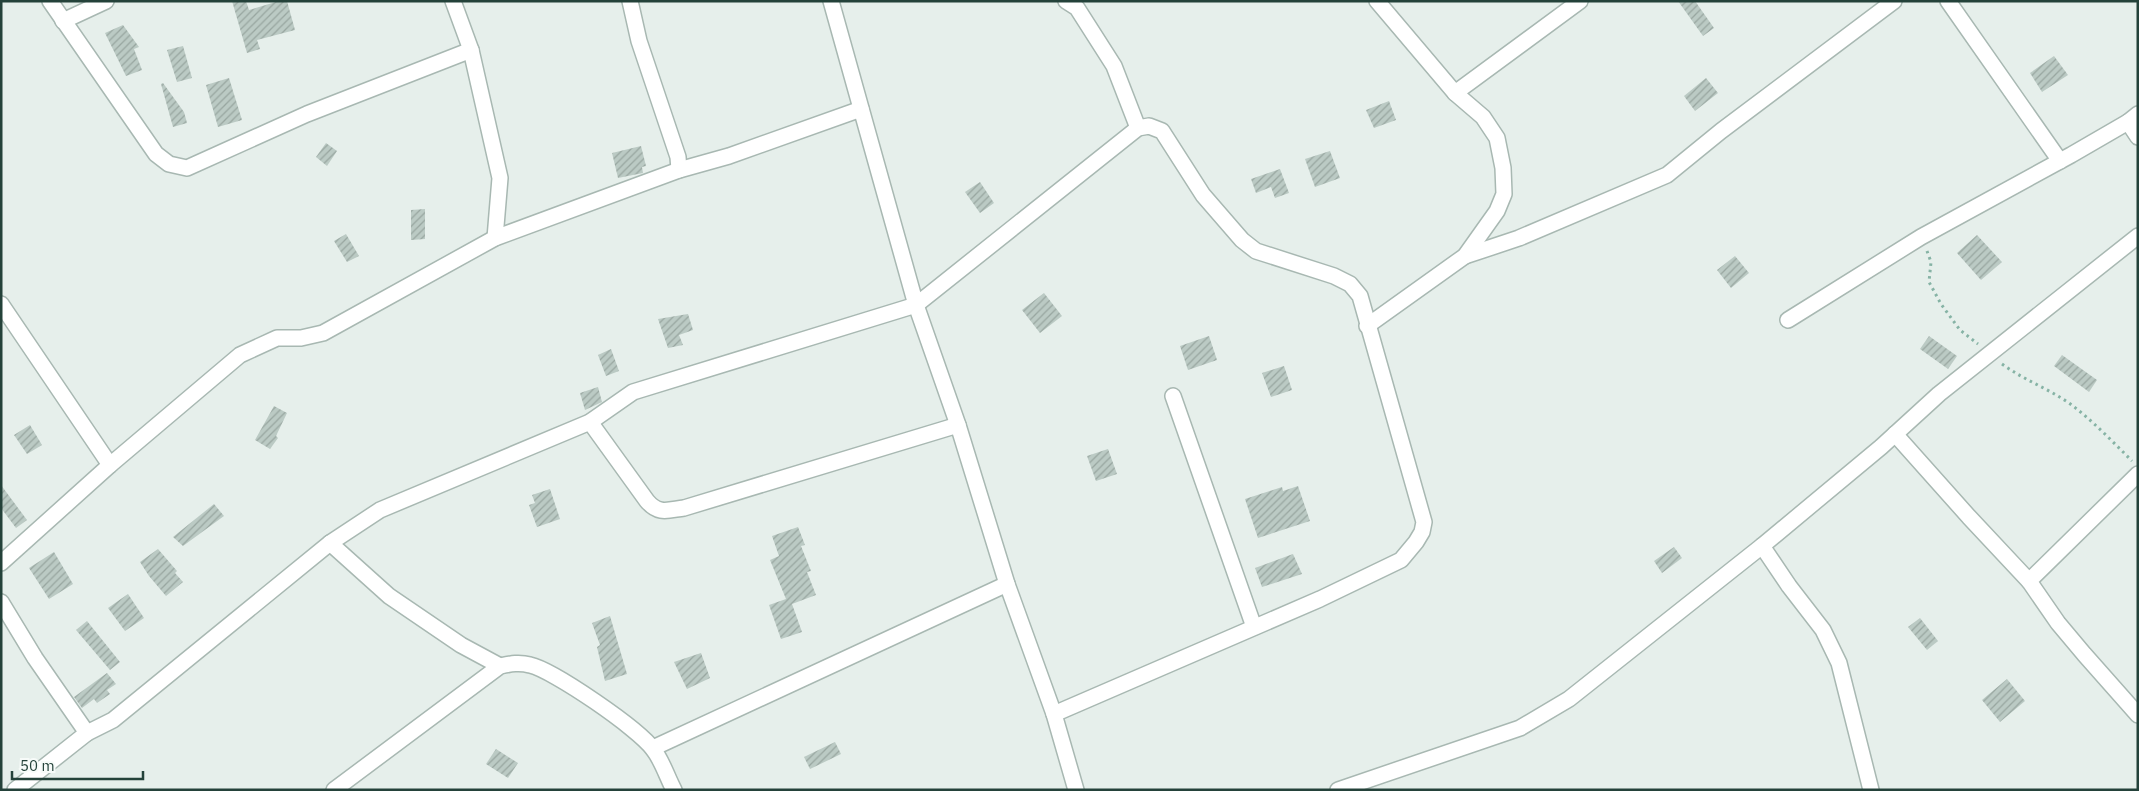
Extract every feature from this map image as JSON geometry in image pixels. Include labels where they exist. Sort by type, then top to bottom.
[{"type":"street","points":[[50,1],[156,154],[169,164],[187,168],[306,114],[471,50]]},
{"type":"street","points":[[63,21],[106,1]]},
{"type":"street","points":[[453,1],[471,50],[500,178],[495,238]]},
{"type":"street","points":[[630,1],[639,40],[678,157],[679,170]]},
{"type":"street","points":[[831,1],[916,305],[958,425],[1007,584],[1054,714],[1076,790]]},
{"type":"street","points":[[1066,1],[1077,8],[1114,66],[1138,128]]},
{"type":"street","points":[[1377,1],[1455,93],[1482,117],[1497,138],[1503,168],[1504,194],[1496,211],[1465,256]]},
{"type":"street","points":[[1455,93],[1580,1]]},
{"type":"street","points":[[1368,326],[1465,256],[1519,238],[1667,175],[1721,131],[1894,1]]},
{"type":"street","points":[[1948,1],[2060,162]]},
{"type":"street","points":[[1,562],[240,355],[277,338],[302,338],[323,333],[495,238],[679,170],[729,156],[861,110]]},
{"type":"street","points":[[1788,320],[1921,237],[2060,162],[2133,118],[2138,137]]},
{"type":"street","points":[[15,790],[87,733],[112,720],[330,543],[380,510],[590,422],[633,392],[916,305],[1138,128],[1149,126],[1162,131],[1203,195],[1249,246],[1256,251],[1334,276],[1350,284],[1360,296],[1424,522],[1422,532],[1416,542],[1401,560],[1320,599],[1054,714]]},
{"type":"street","points":[[1338,790],[1520,728],[1569,699],[1762,546],[1895,434],[1939,394],[2138,236]]},
{"type":"street","points":[[1,304],[110,466]]},
{"type":"street","points":[[1173,396],[1254,628]]},
{"type":"street","points":[[590,422],[647,501],[654,509],[659,510],[684,508],[958,425]]},
{"type":"street","points":[[1895,434],[2029,581],[2068,636],[2138,715]]},
{"type":"street","points":[[2029,581],[2138,474]]},
{"type":"street","points":[[330,543],[389,596],[461,645],[500,666]]},
{"type":"street","points":[[1762,546],[1788,586],[1823,630],[1839,663],[1871,790]]},
{"type":"street","points":[[653,748],[1007,584]]},
{"type":"street","points":[[1,602],[35,658],[87,733]]},
{"type":"street","points":[[334,790],[500,666],[514,663],[531,665],[555,675],[622,721],[653,748],[674,790]]},
{"type":"path","points":[[1921,237],[1931,262],[1930,282],[1941,304],[1960,330],[2022,378],[2046,389],[2070,404],[2106,434],[2138,468]]},
{"type":"building","points":[[232,1],[246,1],[249,10],[279,1],[287,1],[295,30],[257,40],[260,49],[247,53]]},
{"type":"building","points":[[1678,1],[1695,1],[1714,28],[1703,36]]},
{"type":"building","points":[[123,25],[139,47],[134,49],[142,70],[126,76],[105,33]]},
{"type":"building","points":[[183,46],[192,78],[177,82],[167,50]]},
{"type":"building","points":[[2054,56],[2068,75],[2042,92],[2030,73]]},
{"type":"building","points":[[229,78],[242,120],[218,127],[206,85]]},
{"type":"building","points":[[1706,78],[1718,93],[1695,111],[1684,96]]},
{"type":"building","points":[[163,83],[184,112],[187,123],[173,127],[161,84]]},
{"type":"building","points":[[1389,101],[1396,120],[1374,128],[1366,110]]},
{"type":"building","points":[[326,143],[337,151],[327,166],[316,157]]},
{"type":"building","points":[[641,146],[646,166],[642,167],[643,173],[618,178],[612,153]]},
{"type":"building","points":[[1330,151],[1340,178],[1315,187],[1305,159]]},
{"type":"building","points":[[1280,169],[1289,193],[1275,198],[1271,187],[1256,193],[1251,179]]},
{"type":"building","points":[[980,182],[994,203],[980,213],[965,192]]},
{"type":"building","points":[[425,209],[425,239],[411,240],[411,210]]},
{"type":"building","points":[[346,234],[359,256],[347,262],[334,241]]},
{"type":"building","points":[[1977,235],[2002,262],[1981,280],[1957,253]]},
{"type":"building","points":[[1735,256],[1749,273],[1731,288],[1717,270]]},
{"type":"building","points":[[1044,293],[1062,316],[1040,333],[1022,310]]},
{"type":"building","points":[[688,314],[693,330],[679,335],[683,345],[668,348],[658,319]]},
{"type":"building","points":[[1209,336],[1217,360],[1188,370],[1180,346]]},
{"type":"building","points":[[1929,336],[1957,356],[1948,369],[1920,349]]},
{"type":"building","points":[[611,349],[619,371],[606,376],[598,355]]},
{"type":"building","points":[[2062,355],[2097,380],[2089,392],[2054,366]]},
{"type":"building","points":[[1284,366],[1292,390],[1271,397],[1262,373]]},
{"type":"building","points":[[598,387],[602,402],[585,410],[580,393]]},
{"type":"building","points":[[274,406],[287,413],[276,436],[278,438],[270,449],[255,440]]},
{"type":"building","points":[[30,425],[42,445],[27,454],[14,435]]},
{"type":"building","points":[[1108,449],[1117,474],[1096,481],[1087,456]]},
{"type":"building","points":[[1,485],[27,520],[16,528],[1,508]]},
{"type":"building","points":[[1298,486],[1310,521],[1258,538],[1245,499],[1282,487],[1283,491]]},
{"type":"building","points":[[550,489],[560,519],[537,527],[529,505],[535,503],[532,495]]},
{"type":"building","points":[[214,504],[224,516],[183,546],[173,537]]},
{"type":"building","points":[[798,527],[805,545],[801,546],[811,571],[807,572],[816,595],[792,604],[802,632],[781,639],[769,605],[786,599],[770,560],[779,556],[772,536]]},
{"type":"building","points":[[1674,547],[1682,558],[1662,573],[1654,561]]},
{"type":"building","points":[[158,549],[177,571],[175,573],[183,582],[166,596],[140,562]]},
{"type":"building","points":[[54,552],[73,584],[49,599],[29,568]]},
{"type":"building","points":[[1293,554],[1302,574],[1262,587],[1255,568]]},
{"type":"building","points":[[128,594],[144,618],[125,631],[108,608]]},
{"type":"building","points":[[610,616],[627,674],[605,681],[597,647],[600,645],[592,623]]},
{"type":"building","points":[[1920,618],[1938,641],[1927,650],[1908,627]]},
{"type":"building","points":[[87,621],[120,662],[110,670],[76,630]]},
{"type":"building","points":[[701,653],[710,678],[687,689],[674,662]]},
{"type":"building","points":[[107,673],[116,684],[107,690],[110,694],[97,703],[94,699],[82,708],[74,697]]},
{"type":"building","points":[[2007,679],[2025,701],[2000,722],[1982,700]]},
{"type":"building","points":[[835,742],[841,754],[810,769],[804,757]]},
{"type":"building","points":[[496,749],[518,763],[508,778],[486,764]]}]
